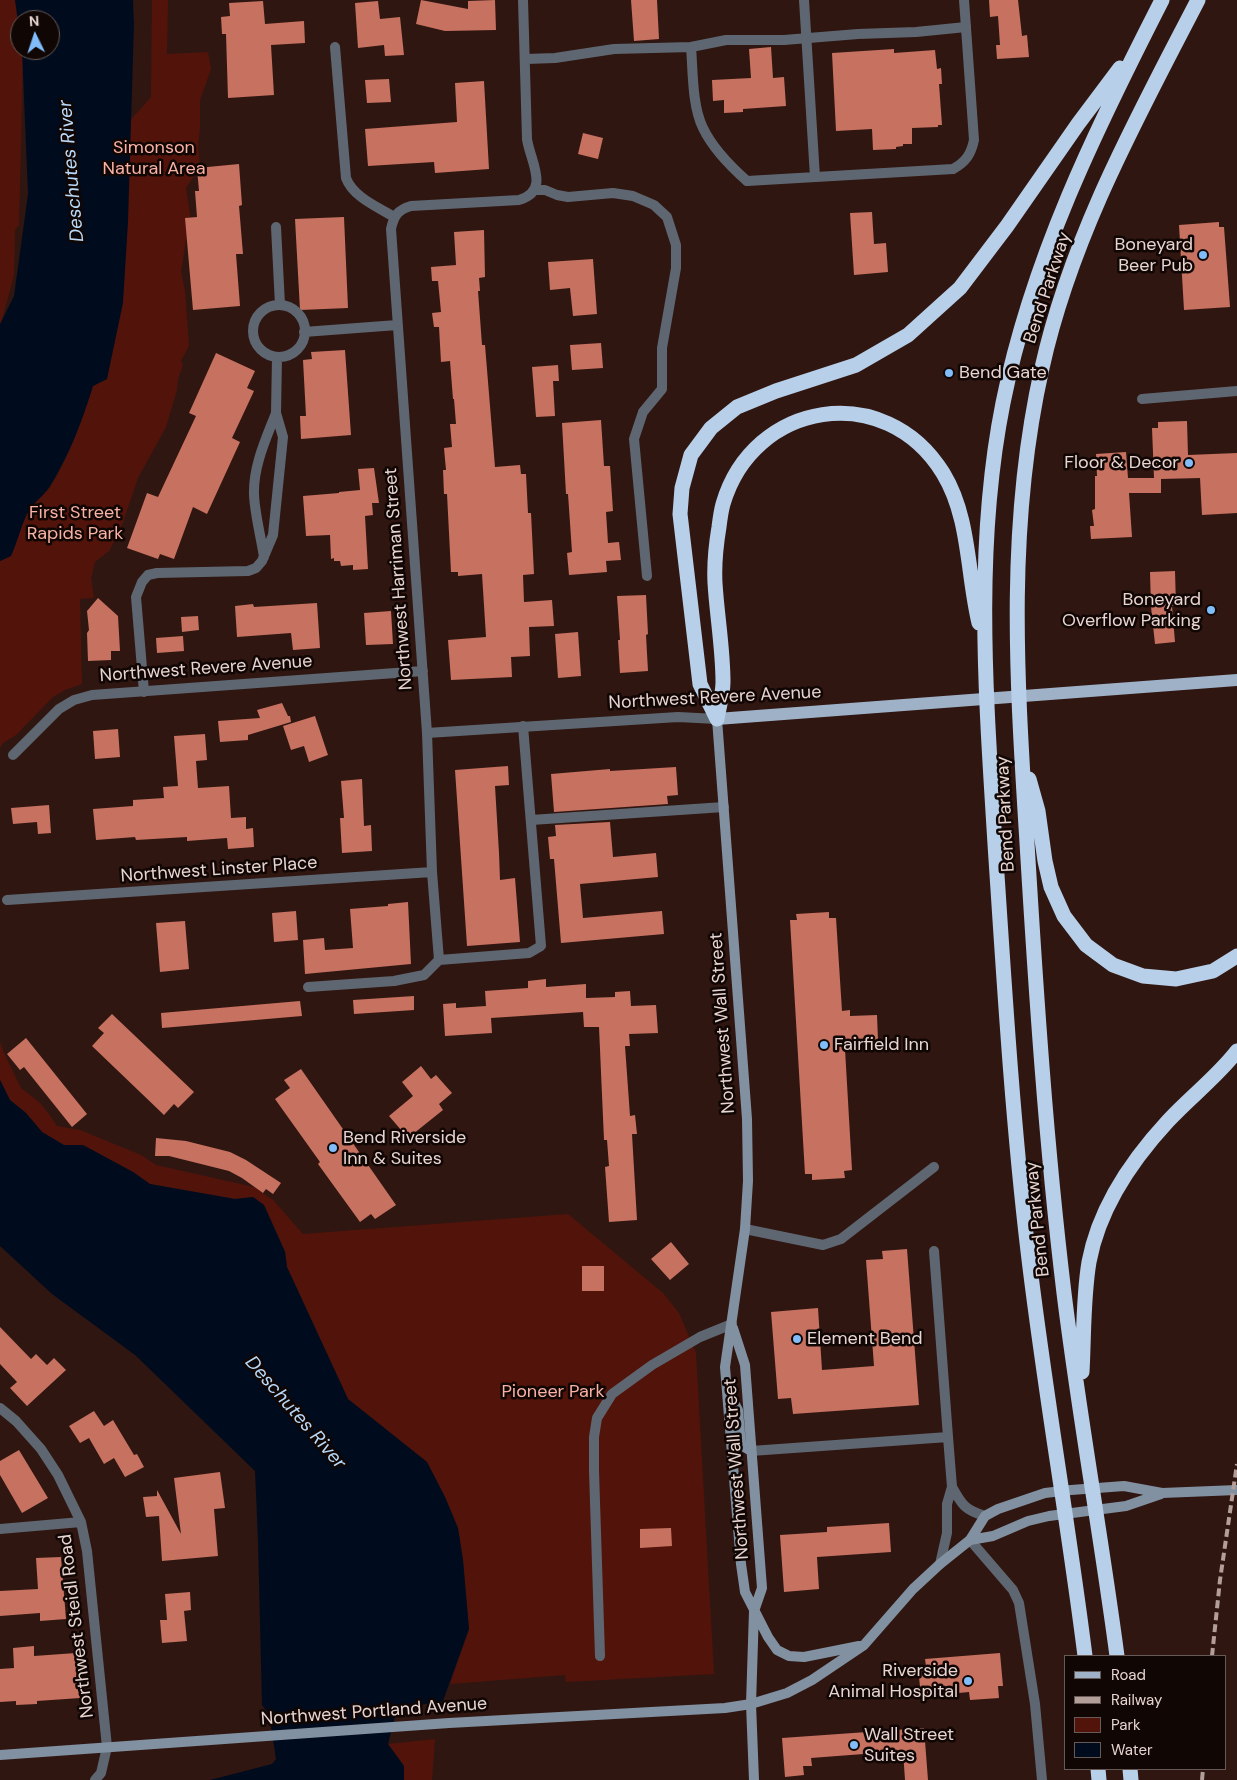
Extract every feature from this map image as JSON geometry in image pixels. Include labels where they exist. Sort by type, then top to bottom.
[{"type":"highway","name":"Bend Parkway","points":[[1085,1655],[1032,1281],[1018,1158],[1006,1009],[990,748],[985,649],[986,555],[992,481],[1000,419],[1013,359],[1032,292],[1061,214],[1098,128],[1162,0]]},
{"type":"highway","name":"Bend Parkway","points":[[1117,1655],[1064,1294],[1052,1181],[1035,979],[1021,750],[1017,650],[1017,558],[1022,486],[1036,395],[1051,334],[1075,259],[1104,188],[1144,104],[1198,0]]},
{"type":"highway","points":[[717,719],[700,684],[680,514],[682,488],[691,455],[711,428],[737,407],[856,365],[908,334],[960,288],[1008,226],[1091,106],[1141,41]]},
{"type":"highway","points":[[717,719],[723,682],[715,581],[716,546],[722,504],[737,470],[758,444],[784,426],[812,416],[843,412],[867,416],[892,424],[916,441],[937,464],[953,492],[959,512],[976,610],[985,649]]},
{"type":"highway","points":[[1021,750],[1036,803],[1045,861],[1052,887],[1064,916],[1086,945],[1113,965],[1143,976],[1176,979],[1213,971],[1237,956]]},
{"type":"highway","points":[[1081,1409],[1086,1291],[1089,1262],[1098,1229],[1115,1191],[1139,1154],[1168,1121],[1237,1051]]},
{"type":"main road","name":"Northwest Revere Avenue","points":[[717,719],[1237,680]]},
{"type":"main road","name":"Northwest Wall Street","points":[[717,719],[747,1119],[748,1181],[745,1229],[726,1367],[741,1564],[745,1592],[754,1612]]},
{"type":"main road","name":"Northwest Wall Street","points":[[732,1324],[746,1365],[762,1588],[754,1612],[751,1704],[754,1780]]},
{"type":"main road","points":[[728,1389],[738,1410],[741,1445],[751,1451]]},
{"type":"main road","points":[[970,1540],[985,1516],[1026,1498],[1044,1494],[1124,1486],[1162,1493],[1237,1490]]},
{"type":"main road","points":[[970,1540],[994,1536],[1028,1521],[1048,1516],[1126,1506],[1162,1493]]},
{"type":"main road","name":"Northwest Portland Avenue","points":[[0,1755],[416,1725],[725,1708],[751,1704],[787,1693],[812,1680],[864,1645],[913,1589],[970,1540]]},
{"type":"main road","points":[[754,1612],[777,1650],[789,1656],[804,1657],[864,1645]]},
{"type":"street","points":[[523,0],[527,139],[536,172],[532,193]]},
{"type":"street","points":[[804,0],[815,177]]},
{"type":"street","points":[[691,47],[697,106],[703,127],[727,163],[747,181],[953,169],[968,158],[974,140],[964,0]]},
{"type":"street","points":[[526,59],[555,58],[614,49],[691,47],[726,40],[807,38],[916,32],[966,27]]},
{"type":"street","points":[[335,47],[346,178],[349,187],[394,217],[400,210],[411,206],[519,200],[532,193],[545,190],[568,197],[613,193],[633,196],[654,205],[667,217],[676,245],[676,268],[662,348],[662,389],[643,412],[634,439],[647,576]]},
{"type":"street","name":"Northwest Harriman Street","points":[[394,217],[391,229],[427,733],[432,872],[439,960]]},
{"type":"street","points":[[276,227],[280,305]]},
{"type":"street","points":[[280,305],[290,308],[298,314],[303,322],[304,332],[302,342],[296,350],[287,355],[277,356],[267,354],[259,348],[254,339],[253,329],[255,319],[261,312],[270,306],[280,305]]},
{"type":"street","points":[[304,332],[397,324]]},
{"type":"street","points":[[144,692],[136,597],[142,582],[148,575],[157,573],[248,571],[256,568],[264,557],[273,535],[283,437],[276,412],[277,356]]},
{"type":"street","points":[[1142,398],[1237,391]]},
{"type":"street","points":[[264,557],[254,496],[255,474],[261,450],[276,412]]},
{"type":"street","name":"Northwest Revere Avenue","points":[[13,755],[59,708],[74,700],[92,695],[422,671]]},
{"type":"street","name":"Northwest Revere Avenue","points":[[427,733],[678,717],[717,719]]},
{"type":"street","points":[[308,987],[394,981],[424,975],[439,960],[529,953],[542,946],[523,726]]},
{"type":"street","points":[[531,820],[724,807]]},
{"type":"street","name":"Northwest Linster Place","points":[[7,900],[432,872]]},
{"type":"street","points":[[745,1229],[823,1245],[841,1239],[934,1167]]},
{"type":"street","points":[[934,1251],[952,1487],[947,1504],[947,1534],[940,1564]]},
{"type":"street","points":[[600,1656],[594,1471],[594,1438],[597,1418],[612,1394],[652,1365],[700,1337],[732,1324]]},
{"type":"street","name":"Northwest Steidl Road","points":[[0,1408],[16,1421],[41,1449],[58,1475],[81,1522],[87,1551],[107,1747],[101,1773],[95,1780]]},
{"type":"street","points":[[751,1451],[948,1437]]},
{"type":"street","points":[[952,1487],[960,1501],[970,1511],[985,1516]]},
{"type":"street","points":[[0,1529],[81,1522]]},
{"type":"street","points":[[970,1540],[1013,1590],[1019,1603],[1035,1704],[1042,1780]]},
{"type":"green space","points":[[0,0],[15,0],[16,10],[10,10],[10,60],[23,60],[19,225],[15,230],[14,275],[0,327]]},
{"type":"green space","name":"First Street Rapids Park","points":[[152,0],[168,0],[167,54],[208,52],[211,69],[200,100],[198,146],[200,166],[186,188],[190,214],[181,272],[185,291],[189,346],[181,361],[183,365],[166,427],[138,478],[122,525],[109,551],[95,562],[91,578],[94,598],[80,599],[82,684],[53,697],[16,735],[3,743],[0,748],[0,561],[11,556],[28,511],[48,490],[58,474],[75,437],[93,386],[107,379],[112,349],[102,152],[151,97]]},
{"type":"green space","name":"Pioneer Park","points":[[0,1042],[21,1088],[39,1102],[57,1126],[80,1130],[141,1155],[156,1165],[254,1187],[273,1200],[303,1234],[568,1214],[663,1293],[679,1313],[696,1353],[714,1674],[566,1682],[565,1675],[450,1684],[469,1629],[463,1560],[458,1528],[427,1462],[348,1399],[287,1267],[285,1251],[264,1205],[253,1197],[235,1199],[150,1184],[133,1172],[83,1145],[64,1145],[42,1132],[26,1113],[10,1100],[0,1080]]},
{"type":"green space","points":[[435,1739],[432,1780],[404,1780],[404,1766],[388,1744]]},
{"type":"water","name":"Deschutes River","points":[[15,0],[133,0],[134,24],[128,222],[123,303],[107,379],[93,386],[80,425],[64,462],[47,490],[28,512],[11,556],[0,561],[0,324],[14,296],[28,194],[22,60],[60,60],[60,10],[16,10]]},
{"type":"water","name":"Deschutes River","points":[[0,1080],[10,1100],[26,1113],[42,1132],[64,1145],[83,1145],[133,1172],[150,1184],[235,1199],[253,1197],[264,1205],[285,1252],[287,1267],[348,1399],[427,1462],[458,1528],[463,1560],[469,1629],[443,1701],[397,1709],[388,1744],[404,1766],[404,1780],[210,1780],[272,1764],[276,1759],[269,1714],[262,1705],[255,1471],[135,1355],[52,1294],[0,1246]]},
{"type":"building","points":[[421,0],[468,9],[468,1],[495,0],[496,30],[445,31],[416,24]]},
{"type":"building","points":[[631,0],[657,0],[659,39],[634,41]]},
{"type":"building","points":[[989,0],[1018,0],[1022,36],[1027,35],[1029,57],[997,59],[996,45],[1000,45],[998,16],[990,17]]},
{"type":"building","points":[[263,1],[265,24],[304,21],[305,43],[271,45],[274,95],[228,98],[226,34],[222,34],[221,17],[230,16],[229,3]]},
{"type":"building","points":[[378,1],[380,19],[400,17],[404,55],[385,56],[384,45],[358,48],[355,3]]},
{"type":"building","points":[[771,47],[773,78],[784,77],[786,106],[743,109],[743,112],[724,113],[724,100],[713,101],[712,80],[751,78],[749,49]]},
{"type":"building","points":[[894,49],[894,53],[935,50],[937,69],[941,68],[942,84],[939,84],[942,125],[938,125],[938,127],[912,128],[912,144],[903,144],[903,146],[896,147],[896,149],[873,150],[872,129],[836,131],[832,53]]},
{"type":"building","points":[[389,79],[391,102],[367,103],[365,80]]},
{"type":"building","points":[[484,81],[489,169],[435,173],[434,162],[368,166],[365,129],[457,122],[455,83]]},
{"type":"building","points":[[583,133],[603,138],[598,159],[578,154]]},
{"type":"building","points":[[239,164],[242,205],[239,206],[243,254],[236,254],[240,306],[193,310],[185,218],[197,217],[195,191],[199,191],[197,168]]},
{"type":"building","points":[[872,212],[874,244],[886,243],[888,272],[854,275],[850,213]]},
{"type":"building","points":[[344,217],[348,308],[300,310],[295,219]]},
{"type":"building","name":"Boneyard Beer Pub","points":[[1219,222],[1219,227],[1224,227],[1230,307],[1184,310],[1179,225]]},
{"type":"building","points":[[484,230],[485,277],[479,278],[480,291],[478,291],[482,345],[485,345],[495,467],[520,465],[521,474],[526,474],[528,513],[531,513],[534,574],[523,575],[524,602],[552,600],[554,626],[529,627],[530,656],[511,657],[512,677],[451,680],[448,640],[486,637],[482,574],[458,576],[458,572],[451,572],[447,494],[444,494],[443,470],[446,470],[444,448],[452,447],[450,424],[456,424],[450,361],[441,362],[439,327],[434,327],[432,313],[441,312],[438,281],[432,281],[431,267],[456,265],[454,232]]},
{"type":"building","points":[[593,259],[597,314],[573,316],[570,288],[550,290],[548,262]]},
{"type":"building","points":[[601,343],[603,368],[572,370],[570,345]]},
{"type":"building","points":[[345,350],[351,435],[301,439],[300,416],[306,416],[303,360],[312,359],[311,352]]},
{"type":"building","points":[[216,353],[255,371],[247,388],[254,391],[232,438],[240,442],[207,514],[193,507],[174,559],[160,554],[158,559],[127,548],[147,493],[158,497],[196,416],[189,413]]},
{"type":"building","points":[[558,365],[559,381],[553,381],[555,416],[536,417],[532,367]]},
{"type":"building","points":[[601,420],[604,466],[610,466],[613,511],[606,512],[608,543],[619,542],[621,560],[606,561],[607,572],[569,575],[567,553],[572,552],[562,423]]},
{"type":"building","points":[[1187,421],[1188,455],[1237,453],[1237,513],[1202,515],[1200,478],[1161,479],[1161,493],[1129,493],[1132,537],[1091,539],[1090,526],[1094,526],[1092,510],[1095,509],[1095,476],[1097,476],[1096,454],[1126,452],[1128,478],[1154,478],[1152,428],[1158,428],[1158,422]]},
{"type":"building","points":[[374,468],[379,503],[372,503],[373,515],[365,516],[368,569],[353,570],[353,565],[341,566],[340,561],[334,561],[334,558],[331,559],[330,535],[306,536],[303,496],[360,490],[358,469]]},
{"type":"building","points":[[1175,571],[1176,606],[1172,606],[1175,642],[1155,644],[1150,572]]},
{"type":"building","points":[[646,595],[648,671],[620,673],[617,596]]},
{"type":"building","points":[[98,598],[118,616],[120,651],[111,651],[111,660],[88,661],[87,633],[89,630],[87,611]]},
{"type":"building","points":[[317,603],[320,648],[293,650],[291,633],[237,637],[235,606],[253,604],[254,607]]},
{"type":"building","points":[[391,611],[393,644],[366,645],[364,613]]},
{"type":"building","points":[[198,616],[199,630],[182,632],[181,617]]},
{"type":"building","points":[[578,632],[581,676],[558,678],[555,634]]},
{"type":"building","points":[[183,636],[184,651],[157,653],[156,638]]},
{"type":"building","points":[[282,703],[288,716],[290,716],[291,722],[248,735],[248,740],[220,742],[218,721],[260,718],[257,710]]},
{"type":"building","points":[[315,716],[328,755],[309,762],[304,746],[291,750],[283,726]]},
{"type":"building","points":[[118,729],[120,757],[95,759],[93,731]]},
{"type":"building","points":[[205,734],[207,760],[196,761],[198,788],[229,786],[231,818],[246,817],[246,829],[253,828],[254,847],[228,849],[227,838],[187,841],[187,837],[136,840],[135,837],[96,840],[93,809],[133,806],[133,800],[164,798],[163,787],[178,786],[174,736]]},
{"type":"building","points":[[508,766],[509,785],[495,786],[500,880],[515,878],[520,942],[467,946],[455,770]]},
{"type":"building","points":[[676,767],[678,795],[667,796],[668,804],[554,812],[551,774],[610,769],[610,771]]},
{"type":"building","points":[[362,779],[364,826],[371,825],[372,851],[342,853],[340,818],[344,818],[341,781]]},
{"type":"building","points":[[49,805],[51,833],[38,834],[37,822],[13,824],[11,808]]},
{"type":"building","points":[[610,822],[613,857],[656,853],[658,877],[580,884],[583,918],[662,911],[664,934],[561,943],[554,859],[550,859],[548,837],[556,836],[555,825]]},
{"type":"building","points":[[408,902],[411,964],[305,974],[303,940],[324,938],[325,950],[353,948],[350,909],[388,906],[388,904]]},
{"type":"building","points":[[296,911],[298,940],[274,942],[272,913]]},
{"type":"building","name":"Fairfield Inn","points":[[829,912],[829,918],[836,918],[842,1011],[850,1010],[850,1016],[877,1015],[878,1040],[851,1042],[852,1048],[845,1049],[852,1170],[844,1171],[845,1178],[812,1180],[812,1174],[805,1174],[790,920],[797,920],[796,914]]},
{"type":"building","points":[[185,921],[189,969],[160,972],[156,923]]},
{"type":"building","points":[[546,979],[546,987],[586,984],[586,998],[615,997],[615,992],[630,991],[631,1006],[656,1005],[658,1033],[629,1034],[630,1046],[625,1046],[630,1116],[635,1115],[637,1134],[632,1134],[637,1220],[609,1222],[605,1167],[609,1166],[607,1140],[604,1140],[599,1027],[584,1027],[583,1012],[491,1018],[492,1033],[445,1036],[443,1004],[456,1003],[456,1008],[486,1006],[485,991],[528,988],[528,981]]},
{"type":"building","points":[[414,996],[414,1010],[354,1014],[353,1000]]},
{"type":"building","points":[[300,1001],[302,1016],[162,1028],[161,1013]]},
{"type":"building","points":[[112,1014],[194,1092],[178,1108],[174,1104],[164,1115],[92,1046],[104,1033],[98,1028]]},
{"type":"building","points":[[26,1038],[87,1114],[72,1127],[24,1067],[20,1070],[7,1054]]},
{"type":"building","name":"Bend Riverside Inn & Suites","points":[[421,1066],[431,1079],[436,1075],[452,1093],[439,1104],[443,1110],[408,1138],[389,1116],[413,1096],[402,1082]]},
{"type":"building","name":"Bend Riverside Inn & Suites","points":[[301,1069],[396,1205],[375,1219],[371,1214],[360,1222],[318,1164],[320,1162],[275,1099],[290,1088],[284,1080]]},
{"type":"building","points":[[156,1138],[186,1141],[230,1152],[281,1183],[273,1194],[266,1189],[263,1193],[229,1171],[169,1156],[155,1156]]},
{"type":"building","points":[[671,1242],[689,1264],[670,1280],[651,1259]]},
{"type":"building","name":"Element Bend","points":[[907,1249],[919,1405],[793,1414],[791,1398],[778,1399],[771,1312],[818,1308],[822,1370],[874,1366],[866,1260],[883,1259],[882,1251]]},
{"type":"building","points":[[582,1266],[604,1266],[604,1291],[582,1291]]},
{"type":"building","points":[[0,1327],[31,1359],[36,1354],[47,1365],[54,1358],[66,1370],[27,1406],[10,1388],[17,1382],[0,1364]]},
{"type":"building","points":[[94,1411],[104,1426],[113,1420],[134,1455],[137,1454],[144,1467],[125,1477],[114,1458],[104,1464],[89,1438],[80,1443],[69,1426]]},
{"type":"building","points":[[19,1450],[48,1498],[22,1513],[0,1475],[0,1461]]},
{"type":"building","points":[[220,1472],[225,1508],[214,1509],[218,1556],[162,1561],[159,1516],[146,1517],[143,1497],[157,1496],[157,1490],[181,1534],[174,1478]]},
{"type":"building","points":[[889,1523],[891,1552],[817,1557],[819,1589],[784,1592],[780,1535],[827,1532],[827,1527]]},
{"type":"building","points":[[671,1528],[672,1546],[640,1548],[640,1529]]},
{"type":"building","points":[[61,1557],[66,1619],[40,1621],[40,1613],[0,1616],[0,1591],[38,1589],[36,1558]]},
{"type":"building","points":[[190,1592],[191,1610],[184,1611],[187,1641],[162,1643],[160,1620],[167,1620],[165,1594]]},
{"type":"building","points":[[34,1646],[34,1656],[76,1653],[80,1698],[37,1701],[37,1704],[16,1705],[16,1701],[0,1702],[0,1669],[14,1668],[13,1648]]},
{"type":"building","name":"Riverside Animal Hospital","points":[[1000,1653],[1003,1686],[998,1686],[999,1698],[970,1700],[969,1692],[927,1696],[926,1687],[920,1687],[918,1666],[926,1666],[925,1659]]},
{"type":"building","name":"Wall Street Suites","points":[[924,1728],[928,1780],[905,1780],[903,1751],[811,1758],[812,1766],[803,1766],[804,1775],[785,1777],[782,1738]]},
{"type":"railway","points":[[1212,1655],[1220,1580],[1237,1464]]},
{"type":"railway","points":[[1202,1780],[1203,1770]]},
{"type":"place","name":"Boneyard Beer Pub","points":[[1203,255]]},
{"type":"place","name":"Bend Gate","points":[[949,373]]},
{"type":"place","name":"Floor & Decor","points":[[1189,463]]},
{"type":"place","name":"Boneyard Overflow Parking","points":[[1211,610]]},
{"type":"place","name":"Fairfield Inn","points":[[824,1045]]},
{"type":"place","name":"Bend Riverside Inn & Suites","points":[[333,1148]]},
{"type":"place","name":"Element Bend","points":[[797,1339]]},
{"type":"place","name":"Riverside Animal Hospital","points":[[968,1681]]},
{"type":"place","name":"Wall Street Suites","points":[[854,1745]]},
{"type":"park label","name":"Simonson Natural Area","points":[[154,158]]}]
